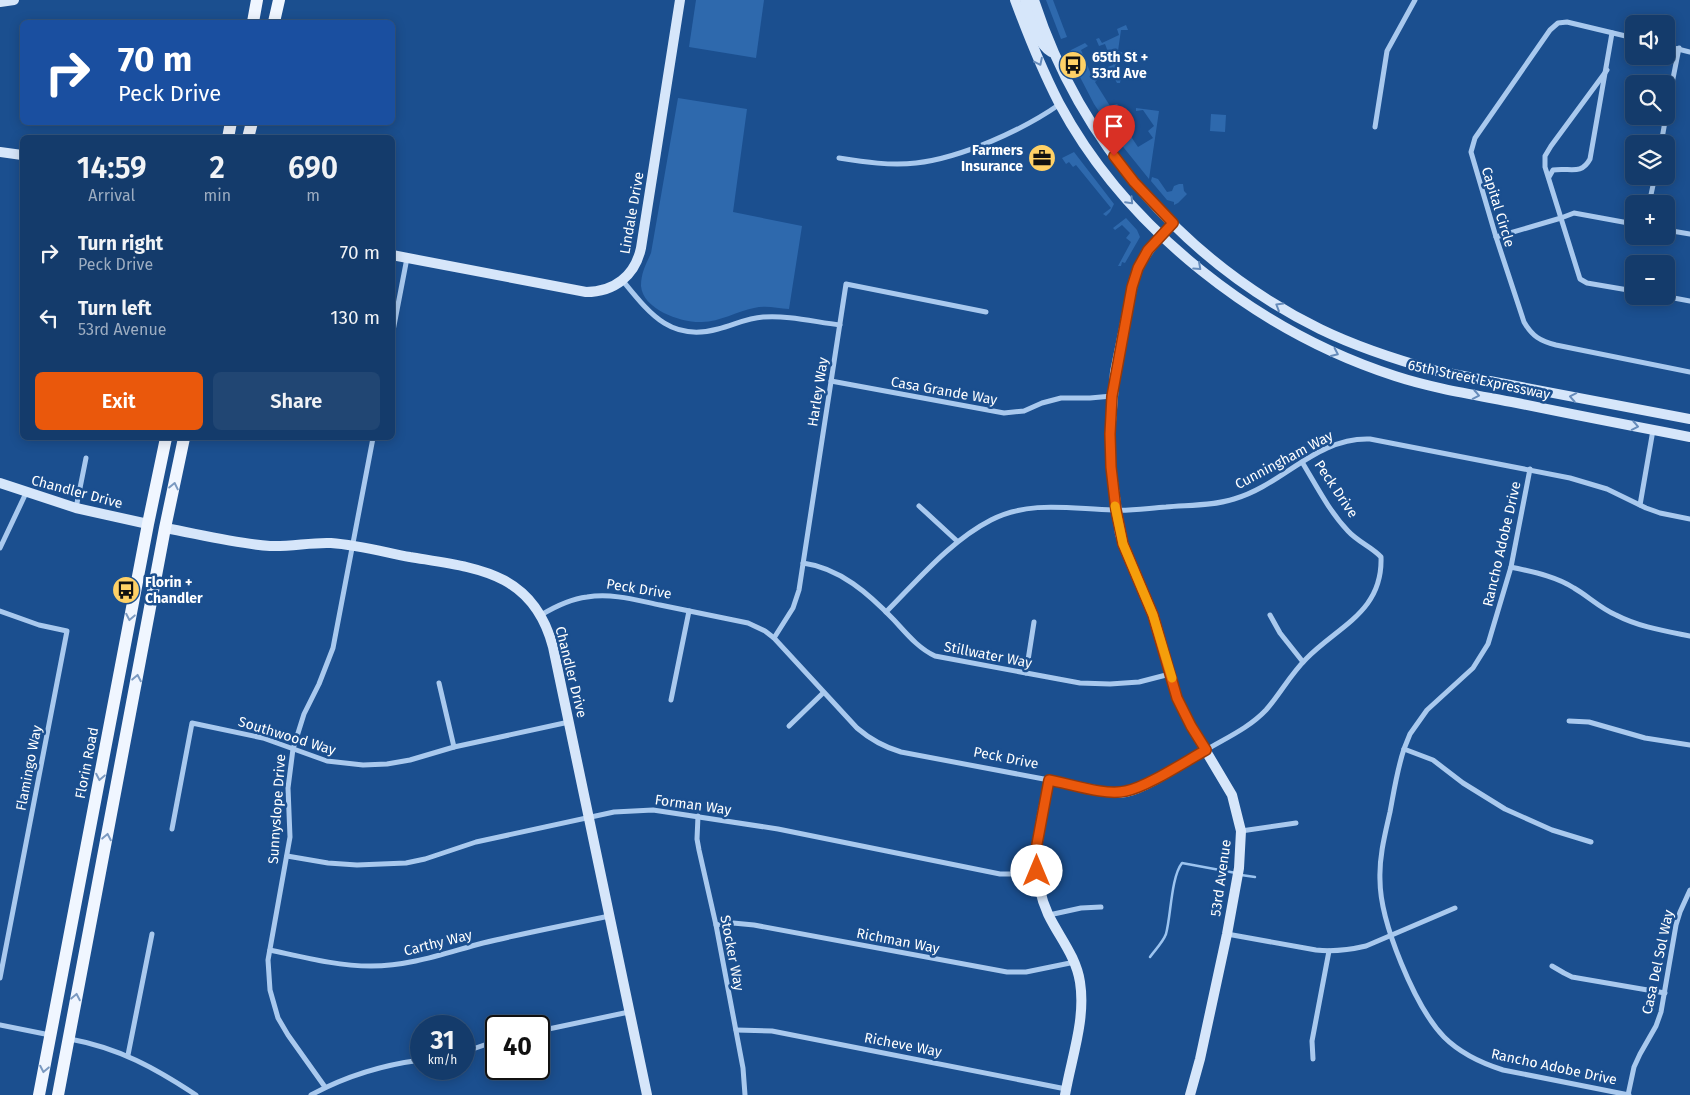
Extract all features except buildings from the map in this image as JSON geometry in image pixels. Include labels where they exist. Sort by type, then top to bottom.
[{"type":"main road","points":[[274,20],[279,0]]},
{"type":"main road","points":[[252,20],[255,2]]},
{"type":"main road","name":"Florin Road","points":[[39,1095],[166,440]]},
{"type":"main road","points":[[58,1095],[165,528],[184,440]]},
{"type":"main road","points":[[153,500],[165,528]]},
{"type":"main road","points":[[148,524],[161,550]]},
{"type":"main road","points":[[56,1009],[69,1038]]},
{"type":"main road","points":[[51,1035],[64,1062]]},
{"type":"street","points":[[0,2],[14,0]]},
{"type":"street","name":"Lindale Drive","points":[[623,281],[635,267],[641,248],[680,0]]},
{"type":"street","name":"65th Street Expressway","points":[[1015,0],[1034,49],[1060,104],[1090,152],[1118,188],[1161,235],[1207,275],[1251,307],[1305,338],[1352,360],[1428,386],[1690,437]]},
{"type":"street","points":[[1025,0],[1038,36],[1043,45],[1053,53]]},
{"type":"street","name":"65th Street Expressway","points":[[1034,0],[1053,53],[1074,96],[1089,122],[1134,182],[1213,261],[1260,294],[1320,329],[1371,351],[1437,371],[1690,420]]},
{"type":"street","points":[[1375,127],[1387,51],[1414,0]]},
{"type":"street","name":"Capital Circle","points":[[1625,36],[1568,22],[1558,23],[1550,30],[1475,138],[1471,152],[1524,322],[1531,334],[1542,342],[1690,372]]},
{"type":"street","points":[[1549,177],[1553,170],[1562,168],[1578,170],[1586,166],[1590,159],[1612,33]]},
{"type":"street","points":[[1675,47],[1690,52]]},
{"type":"street","points":[[1674,75],[1679,48]]},
{"type":"street","points":[[1607,70],[1545,156],[1545,166],[1580,279],[1587,283],[1625,289]]},
{"type":"street","points":[[839,158],[875,163],[915,163],[942,158],[985,144],[1066,102],[1070,104],[1094,138],[1108,148]]},
{"type":"street","points":[[0,152],[20,155]]},
{"type":"street","points":[[1496,237],[1574,213],[1625,222]]},
{"type":"street","name":"53rd Avenue","points":[[1173,223],[1148,250],[1134,278],[1115,372],[1110,434],[1111,467],[1116,510],[1123,544],[1153,615],[1177,698],[1186,717],[1232,795],[1241,832],[1237,880],[1227,934],[1200,1059],[1190,1095]]},
{"type":"street","points":[[1675,232],[1690,234]]},
{"type":"street","points":[[395,256],[586,292],[606,290],[623,281],[655,318],[673,328],[683,330],[713,331],[742,321],[763,317],[840,325]]},
{"type":"street","points":[[395,320],[407,258]]},
{"type":"street","name":"Harley Way","points":[[774,638],[793,608],[799,590],[846,284],[986,312]]},
{"type":"street","points":[[1675,298],[1690,301]]},
{"type":"street","name":"Casa Grande Way","points":[[831,382],[1004,413],[1024,411],[1061,398],[1112,396]]},
{"type":"street","points":[[1640,505],[1653,430]]},
{"type":"street","name":"Cunningham Way","points":[[886,612],[957,542],[991,520],[1008,513],[1026,508],[1045,506],[1116,510],[1212,504],[1234,499],[1262,487],[1333,444],[1357,438],[1530,469],[1587,482],[1660,513],[1690,519]]},
{"type":"street","name":"Sunnyslope Drive","points":[[325,1087],[288,1035],[274,1009],[268,980],[270,950],[287,856],[290,827],[288,788],[292,749],[304,714],[319,684],[333,648],[373,440]]},
{"type":"street","points":[[76,508],[86,458]]},
{"type":"street","name":"Peck Drive","points":[[541,616],[566,602],[587,597],[607,596],[748,623],[765,631],[774,638],[824,693],[865,734],[892,749],[1098,790],[1125,792],[1146,784],[1244,728],[1259,717],[1303,662],[1321,645],[1355,619],[1374,593],[1382,572],[1381,557],[1347,530],[1302,462]]},
{"type":"street","name":"Rancho Adobe Drive","points":[[1530,469],[1511,567],[1494,628],[1481,656],[1462,680],[1427,710],[1414,728],[1404,749],[1381,859],[1381,898],[1391,936],[1423,1009],[1444,1037],[1470,1057],[1486,1065],[1629,1095]]},
{"type":"street","name":"Chandler Drive","points":[[0,483],[76,508],[148,524]]},
{"type":"street","points":[[0,548],[26,493]]},
{"type":"street","points":[[919,506],[957,542]]},
{"type":"street","name":"Chandler Drive","points":[[165,528],[269,546],[331,543],[353,546],[489,572],[521,591],[541,616],[547,627],[553,647],[647,1095]]},
{"type":"street","name":"Stillwater Way","points":[[803,563],[817,565],[835,573],[869,596],[919,646],[935,656],[1080,683],[1110,684],[1139,682],[1170,674]]},
{"type":"street","points":[[1511,567],[1560,581],[1574,588],[1597,605],[1629,622],[1690,636]]},
{"type":"street","name":"Flamingo Way","points":[[0,611],[40,625],[68,631],[0,978]]},
{"type":"street","points":[[670,700],[689,611]]},
{"type":"street","points":[[1270,615],[1280,633],[1303,662]]},
{"type":"street","points":[[1026,673],[1034,622]]},
{"type":"street","points":[[439,683],[454,747]]},
{"type":"street","points":[[789,726],[824,693]]},
{"type":"street","points":[[1569,721],[1589,722],[1646,738],[1690,745]]},
{"type":"street","name":"Southwood Way","points":[[172,829],[192,723],[263,738],[327,761],[363,765],[387,764],[410,760],[454,747],[569,722]]},
{"type":"street","points":[[1404,749],[1433,760],[1505,809],[1552,830],[1590,842]]},
{"type":"street","points":[[1049,780],[1037,844],[1037,871],[1041,894],[1049,916],[1075,962],[1081,986],[1081,1012],[1065,1092]]},
{"type":"street","name":"Forman Way","points":[[287,856],[328,863],[357,865],[406,863],[425,859],[476,842],[634,810],[663,811],[778,829],[1000,874],[1019,874],[1037,871]]},
{"type":"street","name":"Stocker Way","points":[[698,816],[697,838],[699,850],[744,1068],[745,1095]]},
{"type":"street","points":[[1241,832],[1296,823]]},
{"type":"street","name":"Casa Del Sol Way","points":[[1629,1095],[1634,1067],[1656,1026],[1665,993],[1676,925],[1690,890]]},
{"type":"street","points":[[1049,916],[1081,908],[1101,907]]},
{"type":"street","points":[[1227,934],[1329,952],[1351,950],[1391,936],[1455,908]]},
{"type":"street","name":"Carthy Way","points":[[270,950],[334,963],[372,966],[398,964],[424,960],[482,944],[610,916]]},
{"type":"street","name":"Richman Way","points":[[716,925],[732,923],[754,925],[1007,972],[1026,972],[1075,962]]},
{"type":"street","points":[[128,1055],[152,934]]},
{"type":"street","points":[[1314,1059],[1312,1041],[1329,952]]},
{"type":"street","points":[[1552,966],[1572,977],[1665,993]]},
{"type":"street","points":[[550,1029],[630,1011]]},
{"type":"street","points":[[0,1026],[51,1035]]},
{"type":"street","name":"Richeve Way","points":[[736,1030],[772,1031],[1065,1092]]},
{"type":"street","points":[[69,1038],[128,1055],[167,1076],[196,1095]]},
{"type":"street","points":[[311,1095],[325,1087],[367,1071],[410,1062]]},
{"type":"shaded area","points":[[696,0],[764,0],[756,58],[689,47]]},
{"type":"shaded area","points":[[1046,0],[1053,0],[1067,37],[1061,39]]},
{"type":"shaded area","points":[[1126,25],[1128,30],[1121,30],[1118,51],[1124,53],[1124,55],[1117,55],[1115,77],[1121,78],[1120,83],[1117,83],[1108,67],[1113,65],[1105,44],[1099,46],[1096,39],[1099,38],[1102,43],[1119,35],[1117,29]]},
{"type":"shaded area","points":[[1085,43],[1088,46],[1081,50],[1093,79],[1101,76],[1095,82],[1110,106],[1118,105],[1113,110],[1138,147],[1153,138],[1148,131],[1154,126],[1143,110],[1136,111],[1136,108],[1159,111],[1149,179],[1120,143],[1094,104],[1068,54],[1071,50]]},
{"type":"shaded area","points":[[678,98],[747,109],[733,212],[802,226],[789,309],[758,307],[709,322],[694,322],[665,313],[649,302],[643,294],[641,286],[642,277],[651,253]]},
{"type":"shaded area","points":[[1211,114],[1226,115],[1225,132],[1210,131]]},
{"type":"shaded area","points":[[1074,152],[1114,204],[1106,216],[1103,214],[1111,208],[1076,165],[1073,167],[1069,162],[1066,164],[1062,158]]},
{"type":"shaded area","points":[[1152,177],[1158,179],[1167,192],[1172,191],[1174,186],[1183,184],[1184,191],[1187,194],[1174,205],[1174,202],[1167,200],[1151,181]]},
{"type":"shaded area","points":[[1126,218],[1137,230],[1140,237],[1125,263],[1122,262],[1121,266],[1118,266],[1131,242],[1126,238],[1130,233],[1122,225],[1115,230],[1113,228]]},
{"type":"waterway","points":[[1150,957],[1166,934],[1173,887],[1178,869],[1182,863],[1236,873]]},
{"type":"waterway","points":[[1241,875],[1255,877]]},
{"type":"slow traffic","points":[[1115,506],[1123,544],[1153,615],[1172,678]]},
{"type":"place","name":"65th St + 53rd Ave","points":[[1073,65]]},
{"type":"place","name":"Farmers Insurance","points":[[1042,158]]},
{"type":"place","name":"Florin + Chandler","points":[[126,590]]},
{"type":"route","points":[[1037,871],[1038,833],[1049,780],[1098,790],[1125,792],[1146,784],[1206,750],[1177,698],[1153,615],[1123,544],[1116,510],[1111,467],[1110,434],[1115,372],[1132,287],[1138,268],[1154,242],[1173,223],[1154,205],[1114,156]]}]
